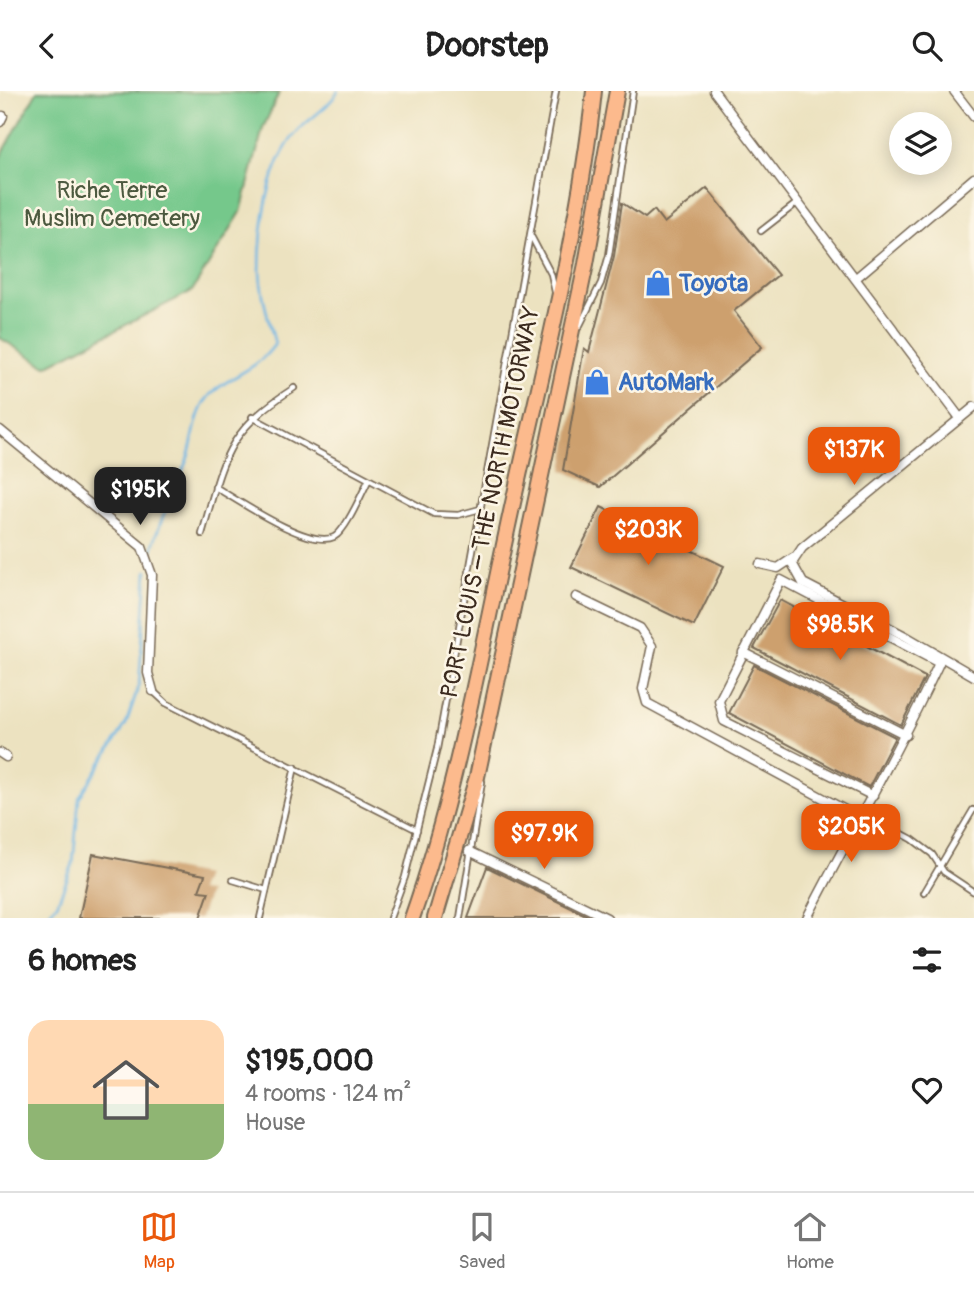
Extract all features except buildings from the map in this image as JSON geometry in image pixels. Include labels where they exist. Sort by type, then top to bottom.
[{"type":"highway","name":"PORT LOUIS – THE NORTH MOTORWAY","points":[[412,918],[425,881],[470,701],[555,318],[590,130],[594,91]]},
{"type":"highway","name":"PORT LOUIS – THE NORTH MOTORWAY","points":[[435,918],[477,777],[568,351],[617,91]]},
{"type":"street","points":[[714,91],[960,418]]},
{"type":"street","points":[[954,91],[974,117]]},
{"type":"street","points":[[856,278],[974,178]]},
{"type":"street","points":[[760,564],[778,568],[795,556],[974,407]]},
{"type":"street","points":[[0,430],[142,547],[152,575],[148,673],[153,691]]},
{"type":"street","points":[[795,556],[794,570],[803,583],[907,636],[974,676]]},
{"type":"street","points":[[807,918],[858,818],[873,796],[906,736],[939,663],[781,580],[719,701],[724,721],[873,796]]},
{"type":"street","points":[[576,597],[640,628],[652,646],[643,689],[647,703],[858,818]]},
{"type":"street","points":[[743,652],[906,736]]},
{"type":"street","points":[[469,851],[607,918]]},
{"type":"lane","points":[[390,918],[417,830],[437,750],[556,91]]},
{"type":"lane","points":[[568,351],[601,282],[609,255],[633,91]]},
{"type":"lane","points":[[761,231],[798,202]]},
{"type":"lane","points":[[530,235],[551,274],[555,291],[555,318]]},
{"type":"lane","points":[[202,534],[215,487],[234,439],[252,417],[294,388]]},
{"type":"lane","points":[[252,417],[434,514],[458,515],[481,509]]},
{"type":"lane","points":[[215,487],[299,534],[323,539],[336,536],[343,528],[368,481]]},
{"type":"lane","points":[[153,691],[166,703],[417,830]]},
{"type":"lane","points":[[460,918],[469,851],[488,754],[493,702]]},
{"type":"lane","points":[[260,918],[295,767]]},
{"type":"lane","points":[[924,893],[973,810]]},
{"type":"lane","points":[[858,818],[881,823],[912,839],[932,854],[939,867],[974,892]]},
{"type":"lane","points":[[233,880],[266,890]]},
{"type":"green space","name":"Riche Terre Muslim Cemetery","points":[[37,91],[279,93],[263,128],[241,212],[192,291],[46,366],[0,338],[0,158]]},
{"type":"waterway","points":[[150,557],[162,519],[188,457],[196,423],[206,399],[220,386],[260,361],[275,344],[260,271],[267,198],[287,146],[297,132],[329,103],[338,91]]},
{"type":"waterway","points":[[45,918],[57,904],[73,864],[79,798],[126,724],[139,685],[147,571]]},
{"type":"place","name":"Toyota","points":[[658,283]]},
{"type":"place","name":"AutoMark","points":[[597,382]]}]
